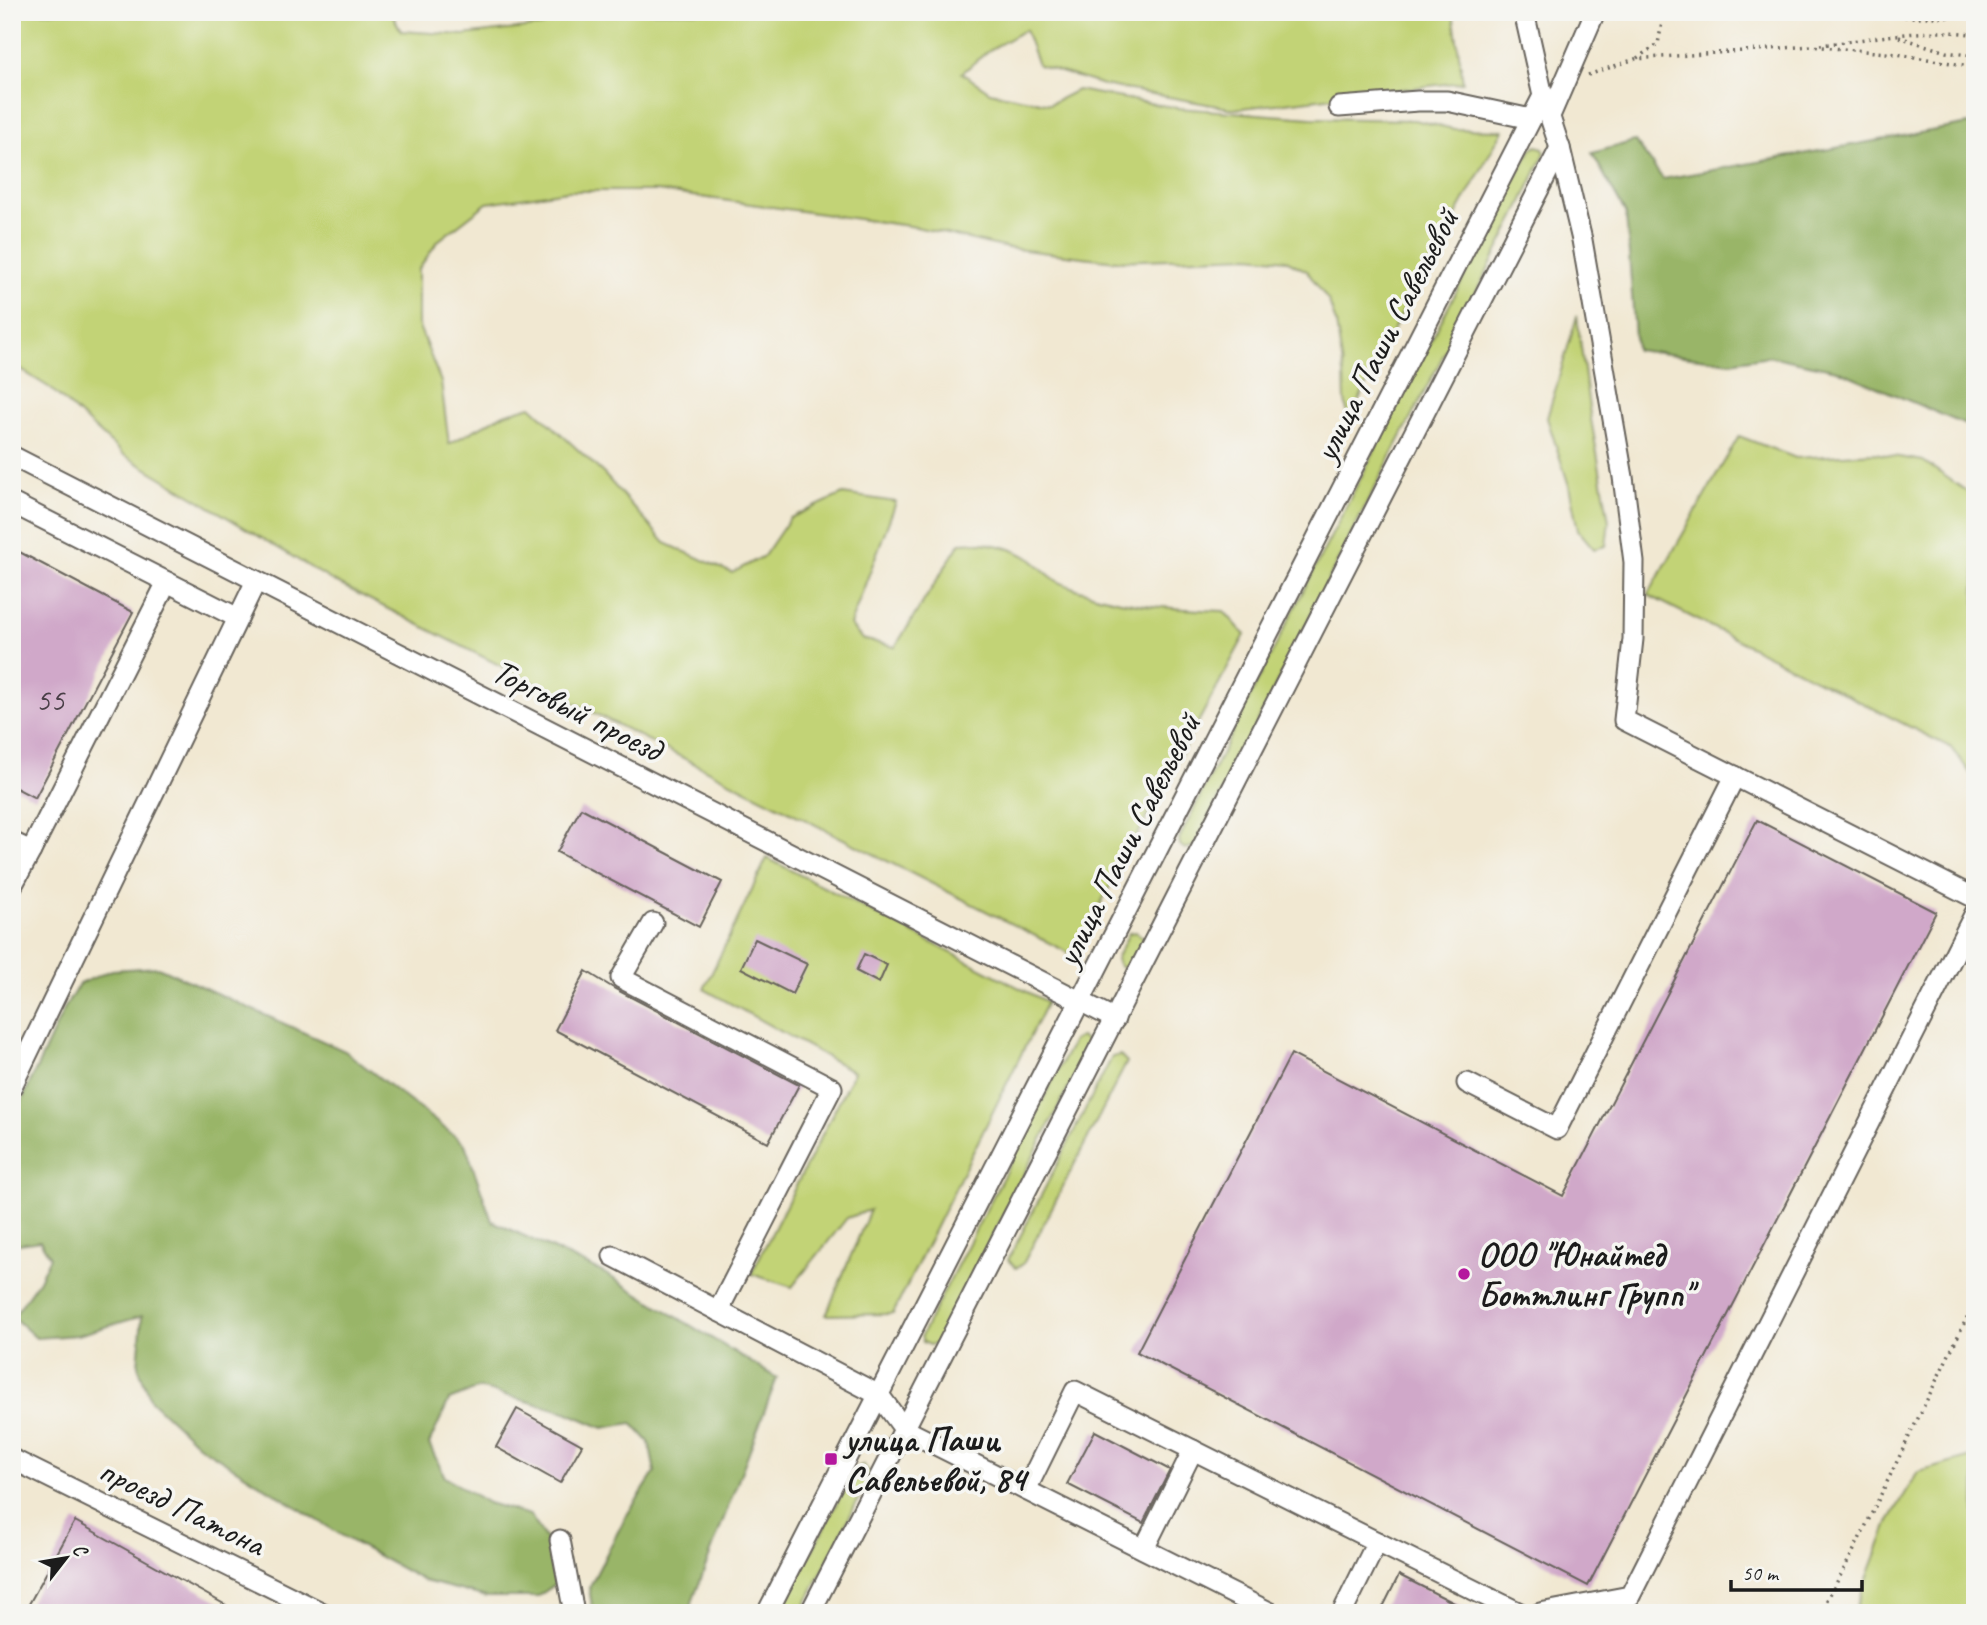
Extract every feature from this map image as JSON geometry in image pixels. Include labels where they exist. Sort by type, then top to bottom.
[{"type":"street","name":"улица Паши Савельевой","points":[[767,1613],[1081,1001],[1541,118],[1543,96],[1524,12]]},
{"type":"street","points":[[1541,118],[1563,83],[1595,12]]},
{"type":"street","points":[[1339,107],[1447,101],[1541,118],[1560,148],[1582,240],[1623,477],[1634,562],[1633,639],[1624,720],[1975,898]]},
{"type":"street","name":"улица Паши Савельевой","points":[[810,1613],[1560,148]]},
{"type":"street","name":"Торговый проезд","points":[[12,456],[1115,1019]]},
{"type":"street","points":[[12,503],[238,618]]},
{"type":"street","points":[[12,1086],[256,581]]},
{"type":"street","points":[[12,886],[167,582]]},
{"type":"street","points":[[1466,1083],[1557,1129],[1735,776]]},
{"type":"street","points":[[12,842],[31,851]]},
{"type":"street","points":[[1540,1613],[1630,1596],[1975,913]]},
{"type":"street","points":[[653,923],[621,978],[832,1088],[718,1311]]},
{"type":"street","points":[[612,1256],[879,1395],[904,1429],[1271,1613]]},
{"type":"street","points":[[1026,1490],[1075,1391],[1520,1613]]},
{"type":"street","points":[[1144,1549],[1193,1450]]},
{"type":"street","name":"проезд Патона","points":[[12,1459],[323,1613]]},
{"type":"street","points":[[560,1540],[574,1613]]},
{"type":"street","points":[[1342,1613],[1377,1542]]},
{"type":"path","points":[[1635,60],[1658,44],[1664,12]]},
{"type":"path","points":[[1877,12],[1908,17],[1975,17]]},
{"type":"path","points":[[1563,83],[1635,60],[1811,46],[1897,36],[1963,32],[1975,35]]},
{"type":"path","points":[[1897,36],[1947,52],[1975,56]]},
{"type":"path","points":[[1811,46],[1897,54],[1975,67]]},
{"type":"path","points":[[1820,1613],[1858,1542],[1975,1301]]},
{"type":"green space","points":[[12,12],[391,12],[401,31],[463,35],[543,26],[556,12],[1453,12],[1463,82],[1234,109],[1103,85],[1038,65],[1025,30],[988,51],[962,73],[990,92],[1050,104],[1077,90],[1177,108],[1311,118],[1414,120],[1454,129],[1503,130],[1395,326],[1349,421],[1336,323],[1329,302],[1307,271],[1286,260],[1250,256],[1116,261],[1007,248],[916,227],[657,191],[567,191],[487,203],[438,241],[418,270],[418,324],[441,382],[449,444],[504,414],[531,406],[604,474],[665,543],[732,573],[764,556],[790,518],[843,494],[896,502],[850,625],[862,639],[895,647],[960,543],[988,544],[1016,551],[1032,560],[1057,581],[1100,596],[1162,607],[1224,611],[1245,635],[1073,955],[333,581],[124,455],[50,388],[12,364]]},
{"type":"green space","points":[[1975,123],[1975,429],[1837,370],[1769,356],[1731,362],[1636,350],[1626,214],[1592,153],[1635,141],[1663,179]]},
{"type":"green space","points":[[1537,146],[1543,148],[1545,153],[1516,215],[1370,497],[1195,846],[1185,849],[1180,845],[1179,839],[1222,752],[1441,321],[1531,149]]},
{"type":"green space","points":[[1577,316],[1589,408],[1609,521],[1606,546],[1594,549],[1578,530],[1569,486],[1547,418]]},
{"type":"green space","points":[[1739,436],[1796,458],[1874,453],[1923,461],[1975,497],[1975,780],[1952,748],[1648,595]]},
{"type":"green space","points":[[767,858],[1047,1002],[893,1314],[826,1315],[870,1210],[847,1218],[792,1287],[751,1274],[854,1072],[704,989]]},
{"type":"green space","points":[[1136,932],[1144,938],[1143,948],[1138,960],[1128,970],[1119,966],[1116,959],[1129,933]]},
{"type":"green space","points":[[158,967],[345,1051],[465,1144],[492,1221],[604,1273],[777,1378],[688,1613],[593,1613],[589,1588],[625,1518],[655,1472],[649,1442],[632,1423],[603,1428],[566,1412],[479,1388],[449,1400],[429,1444],[445,1477],[488,1503],[530,1515],[554,1551],[560,1581],[537,1597],[487,1597],[424,1581],[349,1540],[198,1445],[151,1401],[138,1366],[142,1316],[78,1335],[36,1338],[13,1317],[39,1280],[50,1257],[40,1241],[12,1245],[12,1129],[23,1098],[64,1009],[79,984],[112,970]]},
{"type":"green space","points":[[1080,1037],[1087,1041],[1089,1047],[937,1344],[923,1342],[921,1336],[1073,1041]]},
{"type":"green space","points":[[1120,1055],[1127,1062],[1023,1264],[1016,1268],[1008,1260],[1112,1057]]},
{"type":"green space","points":[[1975,1456],[1975,1613],[1854,1613],[1889,1521],[1918,1472]]},
{"type":"green space","points":[[863,1465],[871,1474],[801,1613],[780,1613],[855,1468]]},
{"type":"building","points":[[12,548],[133,612],[35,798],[12,786]]},
{"type":"building","points":[[581,808],[722,882],[699,927],[557,852]]},
{"type":"building","name":"ООО \"Юнайтед Боттлинг Групп\"","points":[[1757,820],[1936,912],[1588,1586],[1137,1352],[1291,1054],[1563,1196]]},
{"type":"building","points":[[755,939],[807,964],[792,994],[741,968]]},
{"type":"building","points":[[864,954],[887,965],[879,983],[856,971]]},
{"type":"building","points":[[586,971],[615,989],[799,1085],[768,1143],[555,1030]]},
{"type":"building","points":[[517,1409],[582,1445],[560,1483],[496,1447]]},
{"type":"building","points":[[1095,1431],[1170,1470],[1143,1523],[1067,1484]]},
{"type":"building","points":[[75,1521],[240,1613],[24,1613]]},
{"type":"building","points":[[1399,1575],[1474,1613],[1380,1613]]},
{"type":"place","name":"ООО \"Юнайтед Боттлинг Групп\"","points":[[1464,1274]]},
{"type":"place","name":"улица Паши Савельевой, 84","points":[[831,1459]]}]
